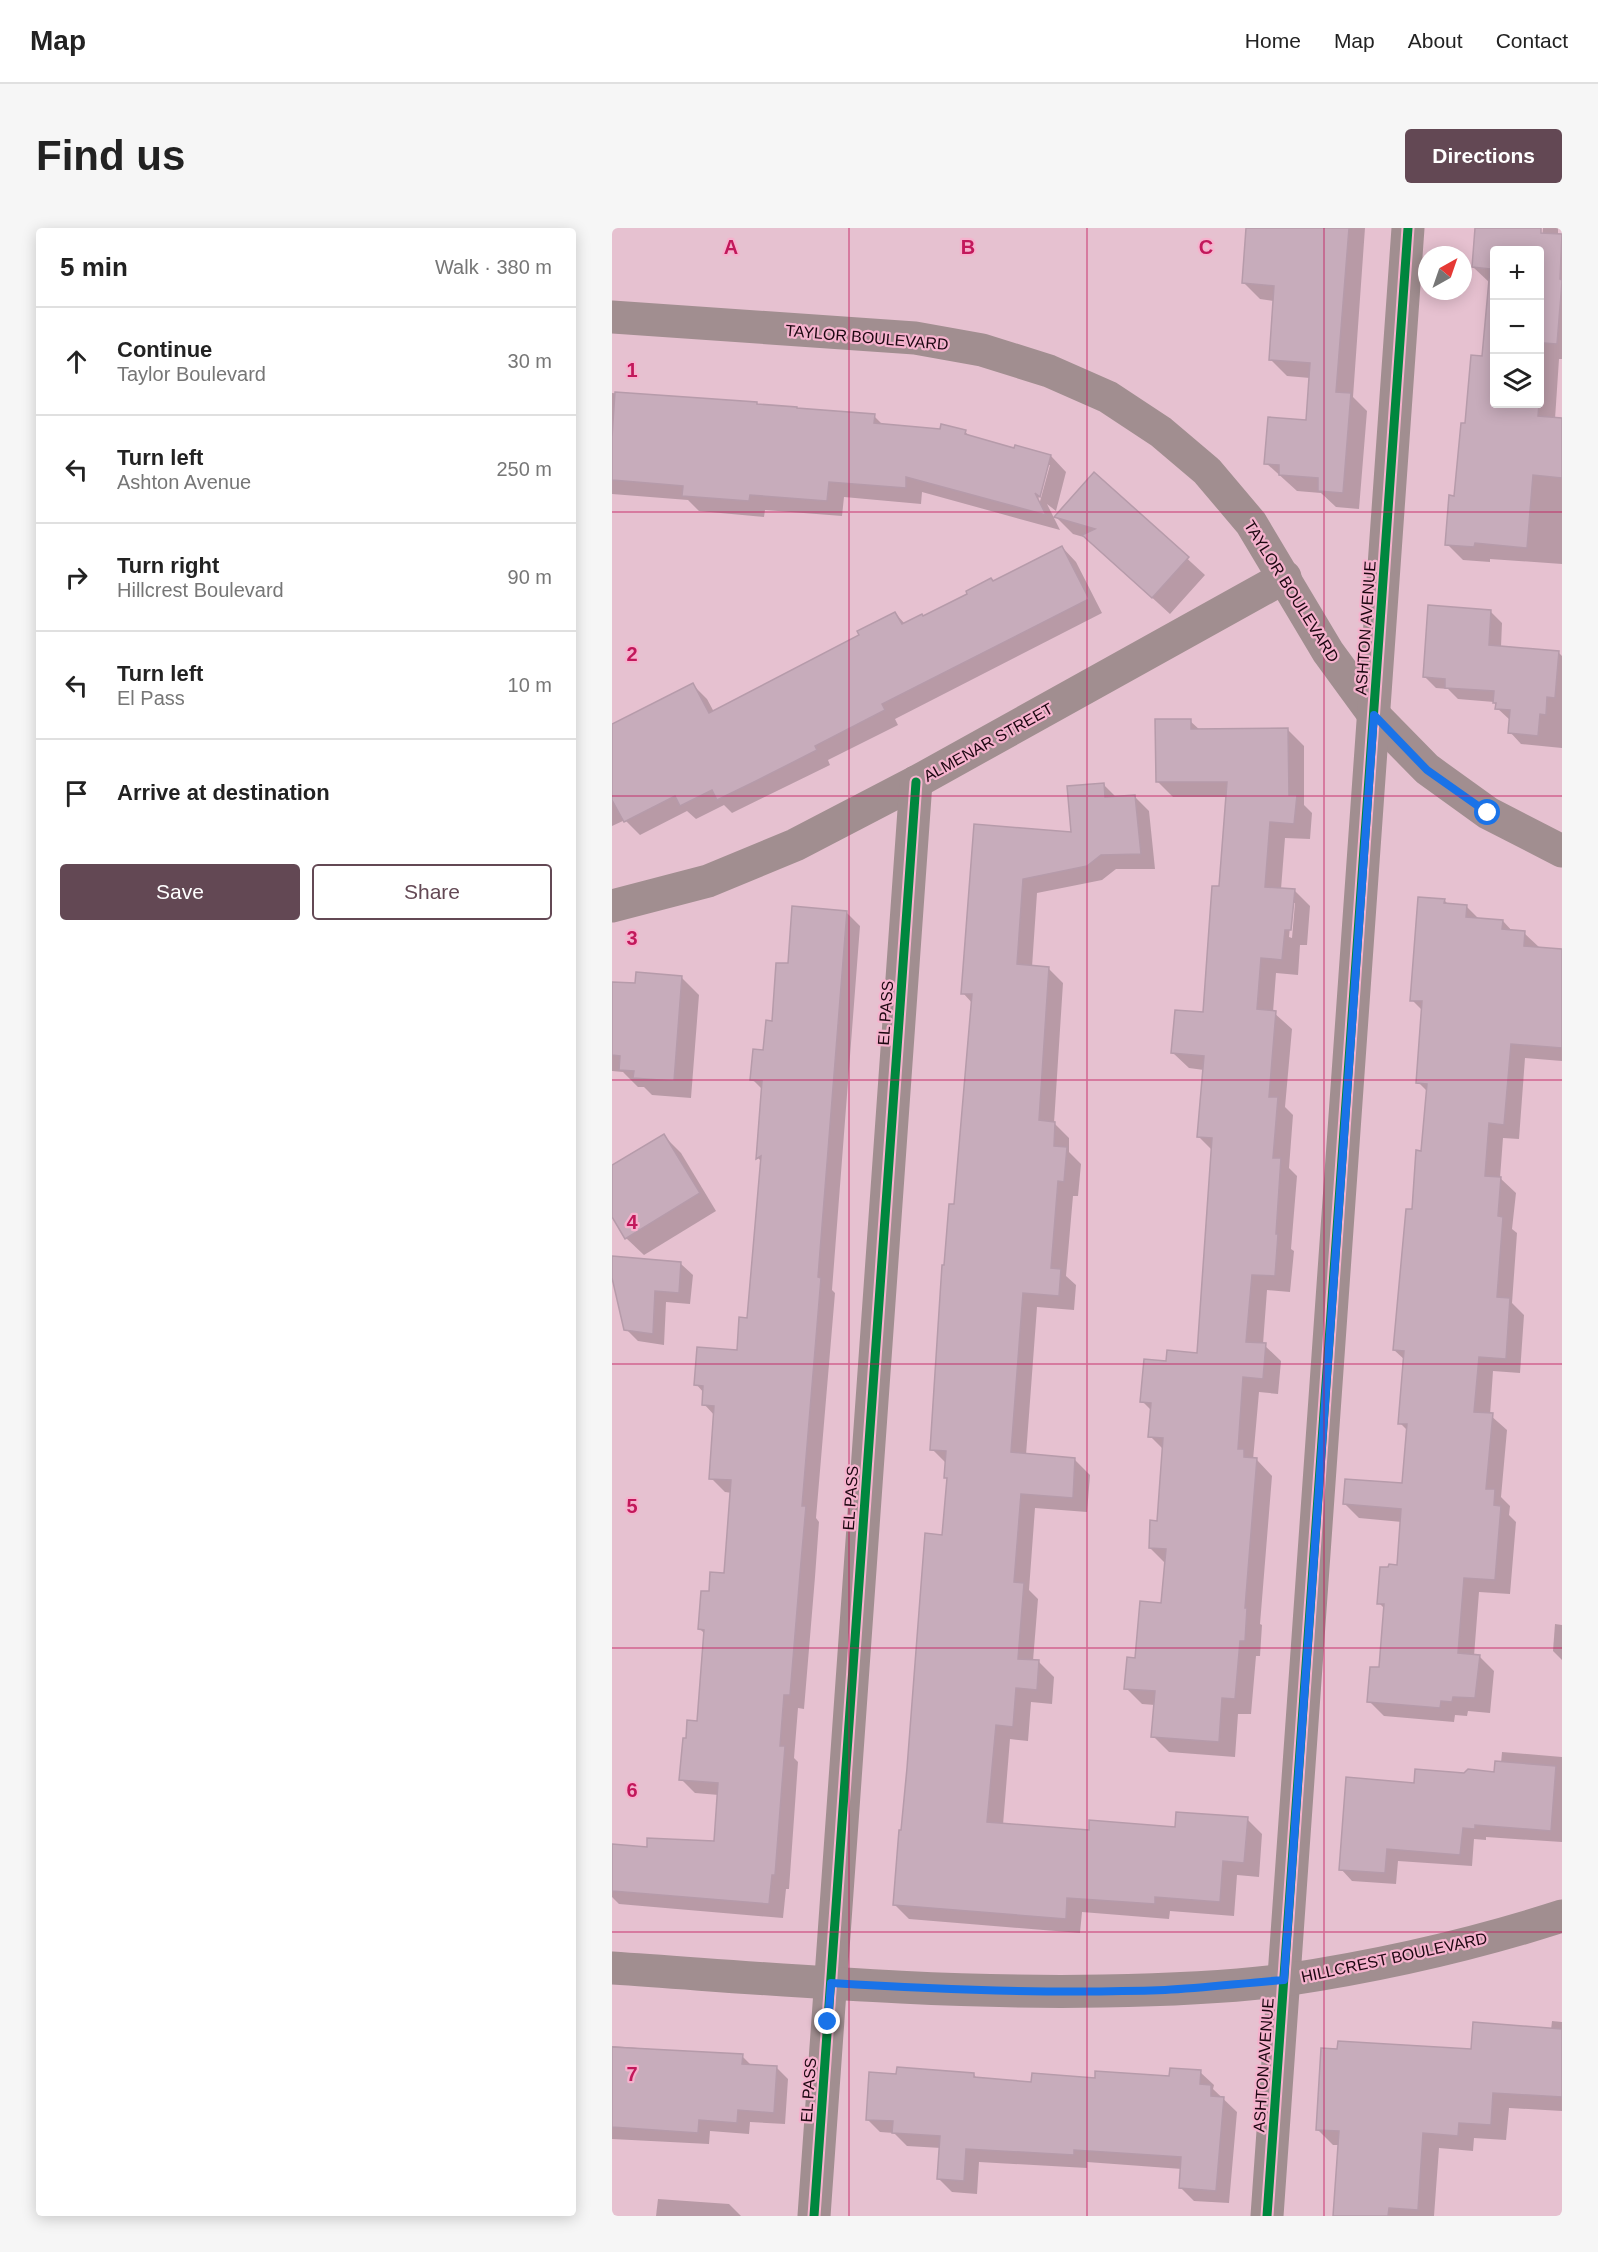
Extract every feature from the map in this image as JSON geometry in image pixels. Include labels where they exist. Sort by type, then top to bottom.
[{"type":"street","name":"ASHTON AVENUE","points":[[1267,2216],[1408,228]]},
{"type":"street","name":"TAYLOR BOULEVARD","points":[[612,317],[915,338],[982,350],[1049,371],[1108,397],[1161,432],[1207,471],[1251,523],[1286,577],[1328,652],[1374,715],[1427,770],[1488,813],[1562,851]]},
{"type":"street","name":"ALMENAR STREET","points":[[612,906],[708,881],[795,845],[916,782],[1286,577]]},
{"type":"street","name":"EL PASS","points":[[814,2216],[916,782]]},
{"type":"street","name":"HILLCREST BOULEVARD","points":[[612,1968],[939,1990],[1053,1992],[1167,1990],[1284,1980],[1398,1960],[1508,1934],[1562,1916]]},
{"type":"building","points":[[1246,228],[1349,228],[1336,392],[1351,393],[1343,493],[1318,491],[1318,478],[1279,475],[1279,465],[1264,464],[1268,417],[1306,420],[1310,363],[1269,360],[1274,286],[1242,283]]},
{"type":"building","points":[[1475,228],[1541,228],[1541,233],[1562,234],[1560,279],[1562,282],[1557,344],[1544,343],[1544,246],[1490,246],[1490,269],[1472,267]]},
{"type":"building","points":[[1490,269],[1490,408],[1539,408],[1538,416],[1562,418],[1562,478],[1533,475],[1527,548],[1475,543],[1474,547],[1445,545],[1449,495],[1454,496],[1461,423],[1465,423],[1471,355],[1482,356]]},
{"type":"building","points":[[615,392],[757,402],[757,404],[875,414],[874,423],[940,429],[941,424],[966,430],[965,434],[1014,448],[1015,445],[1051,455],[1040,497],[1035,493],[1046,515],[906,477],[906,488],[829,482],[827,501],[750,495],[749,501],[682,496],[683,486],[612,480]]},
{"type":"building","points":[[1094,472],[1189,557],[1152,598],[1082,535],[1095,529],[1054,517]]},
{"type":"building","points":[[1062,546],[1089,599],[882,704],[885,710],[815,746],[817,750],[717,800],[712,790],[680,806],[675,796],[624,822],[612,800],[612,724],[693,683],[709,713],[859,635],[857,631],[895,612],[902,624],[922,614],[923,616],[967,594],[966,591],[991,578],[993,581]]},
{"type":"building","points":[[1428,605],[1491,610],[1489,645],[1559,651],[1555,698],[1547,697],[1546,715],[1540,714],[1538,736],[1508,733],[1510,710],[1495,709],[1494,691],[1445,688],[1445,679],[1423,677]]},
{"type":"building","points":[[1155,719],[1191,719],[1191,729],[1288,728],[1289,795],[1297,795],[1294,824],[1270,822],[1265,887],[1295,889],[1291,930],[1285,930],[1282,960],[1261,958],[1257,1009],[1276,1011],[1269,1097],[1278,1097],[1273,1158],[1281,1158],[1276,1234],[1278,1234],[1275,1276],[1252,1275],[1246,1342],[1266,1343],[1263,1379],[1243,1377],[1238,1449],[1244,1449],[1244,1457],[1257,1458],[1245,1608],[1247,1608],[1245,1641],[1240,1641],[1235,1699],[1222,1698],[1219,1742],[1151,1737],[1155,1691],[1124,1689],[1127,1657],[1135,1658],[1140,1601],[1161,1603],[1166,1549],[1149,1548],[1150,1520],[1157,1521],[1163,1438],[1148,1437],[1151,1403],[1140,1402],[1144,1359],[1166,1361],[1167,1350],[1197,1353],[1212,1138],[1197,1137],[1204,1056],[1171,1053],[1175,1010],[1203,1012],[1212,886],[1219,886],[1227,782],[1156,782]]},
{"type":"building","points":[[1104,783],[1105,797],[1135,795],[1141,854],[1101,855],[1087,866],[1023,879],[1017,964],[1049,967],[1039,1120],[1055,1122],[1054,1146],[1067,1147],[1064,1182],[1058,1181],[1051,1268],[1061,1269],[1059,1296],[1023,1293],[1011,1452],[1075,1458],[1073,1498],[1021,1494],[1014,1582],[1024,1583],[1018,1659],[1039,1660],[1037,1690],[1016,1688],[1013,1727],[996,1725],[987,1822],[1089,1830],[1089,1820],[1175,1827],[1176,1812],[1248,1817],[1244,1863],[1223,1861],[1220,1902],[1155,1897],[1155,1904],[1067,1898],[1066,1919],[893,1905],[907,1768],[925,1533],[942,1535],[947,1478],[944,1478],[946,1451],[930,1450],[942,1265],[944,1265],[949,1204],[954,1204],[972,994],[961,994],[974,824],[1071,832],[1067,786]]},
{"type":"building","points":[[1418,897],[1445,899],[1444,903],[1467,905],[1466,917],[1503,920],[1502,929],[1525,931],[1524,946],[1562,949],[1562,1048],[1511,1044],[1504,1125],[1489,1123],[1485,1176],[1501,1177],[1498,1216],[1503,1217],[1497,1297],[1510,1298],[1506,1359],[1479,1357],[1474,1412],[1493,1413],[1486,1489],[1495,1489],[1494,1505],[1501,1506],[1495,1580],[1464,1578],[1458,1653],[1480,1655],[1475,1698],[1453,1697],[1452,1702],[1441,1701],[1440,1708],[1367,1702],[1370,1667],[1379,1667],[1384,1604],[1377,1604],[1380,1567],[1388,1567],[1389,1564],[1397,1565],[1401,1509],[1343,1504],[1345,1479],[1402,1483],[1407,1424],[1398,1424],[1404,1351],[1393,1350],[1406,1209],[1412,1209],[1416,1150],[1421,1151],[1427,1084],[1416,1083],[1422,1001],[1410,1001]]},
{"type":"building","points":[[792,906],[847,911],[802,1506],[806,1506],[790,1695],[784,1695],[780,1746],[785,1746],[775,1875],[772,1875],[769,1904],[612,1891],[612,1844],[647,1847],[647,1838],[714,1841],[718,1783],[679,1780],[687,1720],[697,1721],[704,1630],[698,1629],[701,1591],[709,1591],[710,1572],[724,1573],[731,1480],[709,1479],[714,1406],[702,1405],[703,1386],[694,1385],[697,1347],[737,1350],[739,1317],[747,1318],[761,1156],[756,1159],[762,1081],[750,1080],[753,1049],[763,1050],[766,1020],[772,1021],[776,963],[788,963]]},
{"type":"building","points":[[636,972],[682,976],[674,1081],[633,1078],[634,1071],[619,1070],[620,1056],[612,1055],[612,982],[635,983]]},
{"type":"building","points":[[664,1134],[700,1193],[625,1239],[612,1217],[612,1165]]},
{"type":"building","points":[[612,1256],[681,1262],[679,1293],[655,1291],[653,1334],[624,1330],[612,1278]]},
{"type":"building","points":[[1495,1761],[1556,1766],[1551,1831],[1475,1825],[1475,1829],[1463,1828],[1460,1855],[1387,1849],[1385,1873],[1339,1870],[1346,1777],[1414,1783],[1415,1769],[1464,1773],[1468,1769],[1494,1772]]},
{"type":"building","points":[[1473,2022],[1562,2029],[1562,2097],[1493,2093],[1491,2125],[1459,2123],[1458,2136],[1423,2133],[1418,2210],[1389,2208],[1388,2216],[1333,2216],[1339,2131],[1316,2130],[1321,2048],[1337,2049],[1338,2041],[1471,2049]]},
{"type":"building","points":[[612,2047],[743,2054],[742,2064],[777,2066],[774,2113],[738,2110],[737,2123],[699,2120],[698,2133],[612,2127]]},
{"type":"building","points":[[897,2067],[974,2073],[974,2077],[1031,2082],[1032,2073],[1095,2078],[1095,2071],[1169,2076],[1170,2068],[1201,2070],[1200,2084],[1211,2085],[1211,2096],[1224,2097],[1216,2191],[1179,2188],[1181,2157],[1074,2150],[1074,2155],[966,2149],[964,2181],[937,2179],[940,2136],[892,2133],[893,2121],[866,2120],[869,2072],[896,2074]]},
{"type":"cycle path","points":[[1267,2216],[1408,228]]},
{"type":"cycle path","points":[[814,2216],[916,782]]},
{"type":"route","points":[[828,2022],[831,1983],[939,1990],[1053,1992],[1167,1990],[1284,1980],[1374,715],[1427,770],[1488,813]]}]
